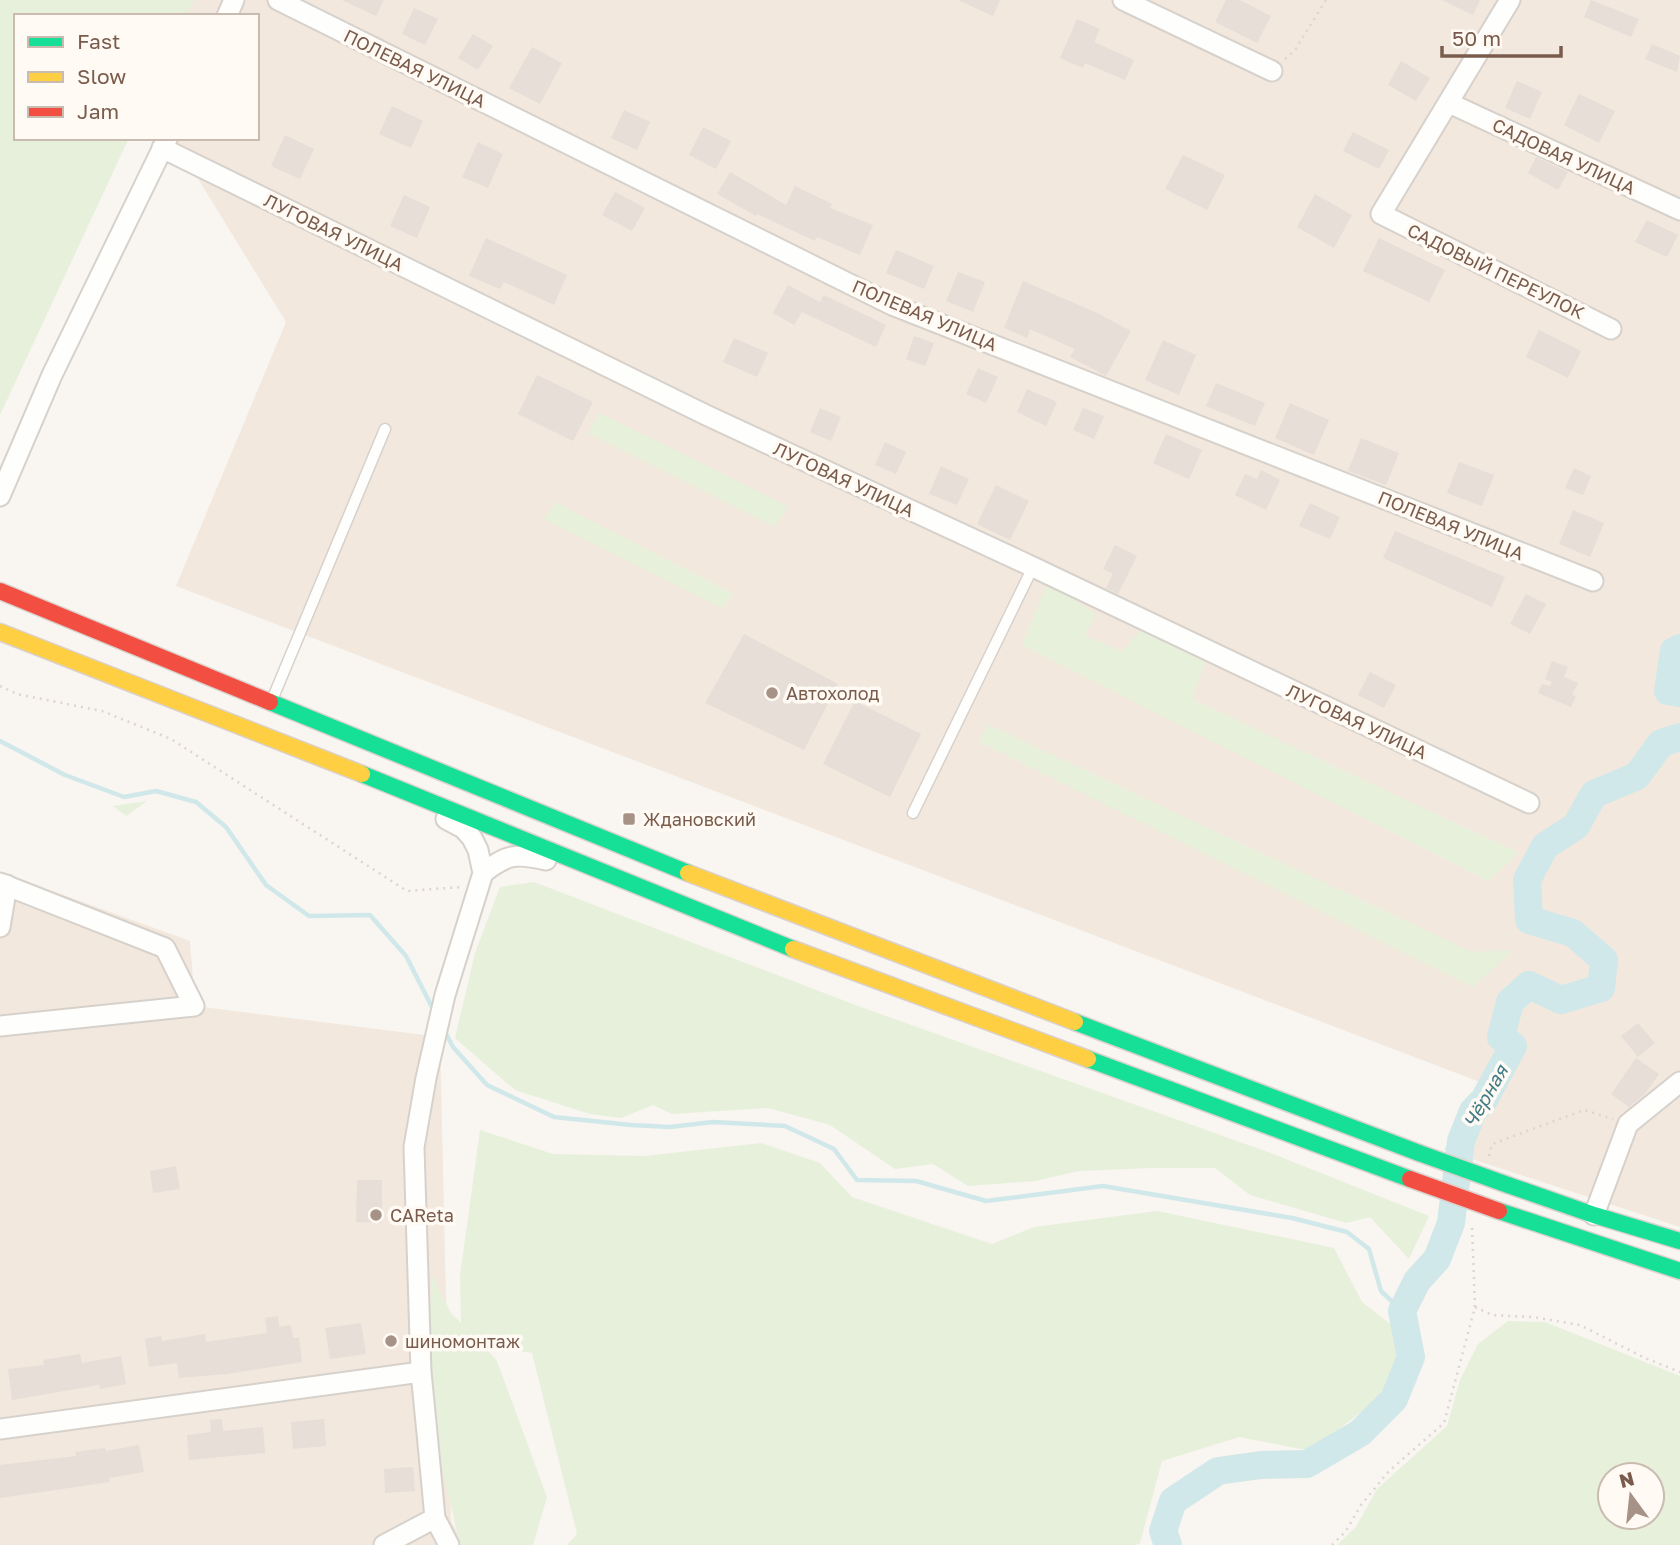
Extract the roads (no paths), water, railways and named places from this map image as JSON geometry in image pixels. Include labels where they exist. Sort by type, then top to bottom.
[{"type":"main road","points":[[0,591],[793,915],[1419,1153],[1594,1215],[1680,1241]]},
{"type":"main road","points":[[0,632],[375,779],[782,945],[1410,1179],[1680,1270]]},
{"type":"street","name":"ПОЛЕВАЯ УЛИЦА","points":[[278,0],[892,305],[1593,581]]},
{"type":"street","points":[[1123,0],[1272,71]]},
{"type":"street","points":[[1448,103],[1510,0]]},
{"type":"street","name":"САДОВАЯ УЛИЦА","points":[[1448,103],[1680,210]]},
{"type":"street","name":"САДОВЫЙ ПЕРЕУЛОК","points":[[1448,103],[1381,214],[1611,328]]},
{"type":"street","points":[[0,496],[52,375],[165,143]]},
{"type":"street","name":"ЛУГОВАЯ УЛИЦА","points":[[165,143],[706,415],[1529,803]]},
{"type":"street","points":[[375,779],[463,828],[478,850],[481,879],[445,995],[414,1147],[421,1372],[435,1518],[449,1545]]},
{"type":"street","points":[[481,879],[499,861],[524,855],[613,877]]},
{"type":"street","points":[[0,927],[3,884],[164,948],[194,1006],[0,1026]]},
{"type":"street","points":[[1594,1215],[1628,1124],[1680,1082]]},
{"type":"street","points":[[0,1429],[421,1372]]},
{"type":"street","points":[[384,1545],[435,1518]]},
{"type":"lane","points":[[271,703],[385,429]]},
{"type":"lane","points":[[913,813],[1033,567]]},
{"type":"waterway","name":"Чёрная","points":[[1680,648],[1674,651],[1668,691],[1680,693]]},
{"type":"waterway","name":"Чёрная","points":[[1168,1545],[1163,1531],[1173,1501],[1218,1471],[1261,1465],[1307,1464],[1360,1433],[1394,1399],[1411,1357],[1402,1311],[1417,1281],[1437,1259],[1451,1223],[1461,1141],[1473,1111],[1484,1100],[1513,1046],[1501,1037],[1510,1002],[1529,985],[1561,1000],[1601,988],[1604,960],[1573,933],[1529,920],[1527,880],[1545,846],[1576,826],[1594,794],[1637,776],[1661,743],[1680,737]]},
{"type":"waterway","points":[[0,741],[65,775],[124,797],[156,791],[196,802],[226,827],[266,885],[309,916],[370,915],[406,956],[435,1013]]},
{"type":"waterway","points":[[444,1030],[453,1047],[487,1085],[554,1117],[670,1127],[713,1122],[785,1126],[834,1149],[857,1180],[916,1181],[986,1201],[1103,1186],[1292,1218],[1347,1232],[1369,1249],[1381,1291],[1402,1311]]},
{"type":"place","name":"Автохолод","points":[[772,693]]},
{"type":"place","name":"Ждановский","points":[[629,819]]},
{"type":"place","name":"CAReta","points":[[376,1215]]},
{"type":"place","name":"шиномонтаж","points":[[391,1341]]}]
